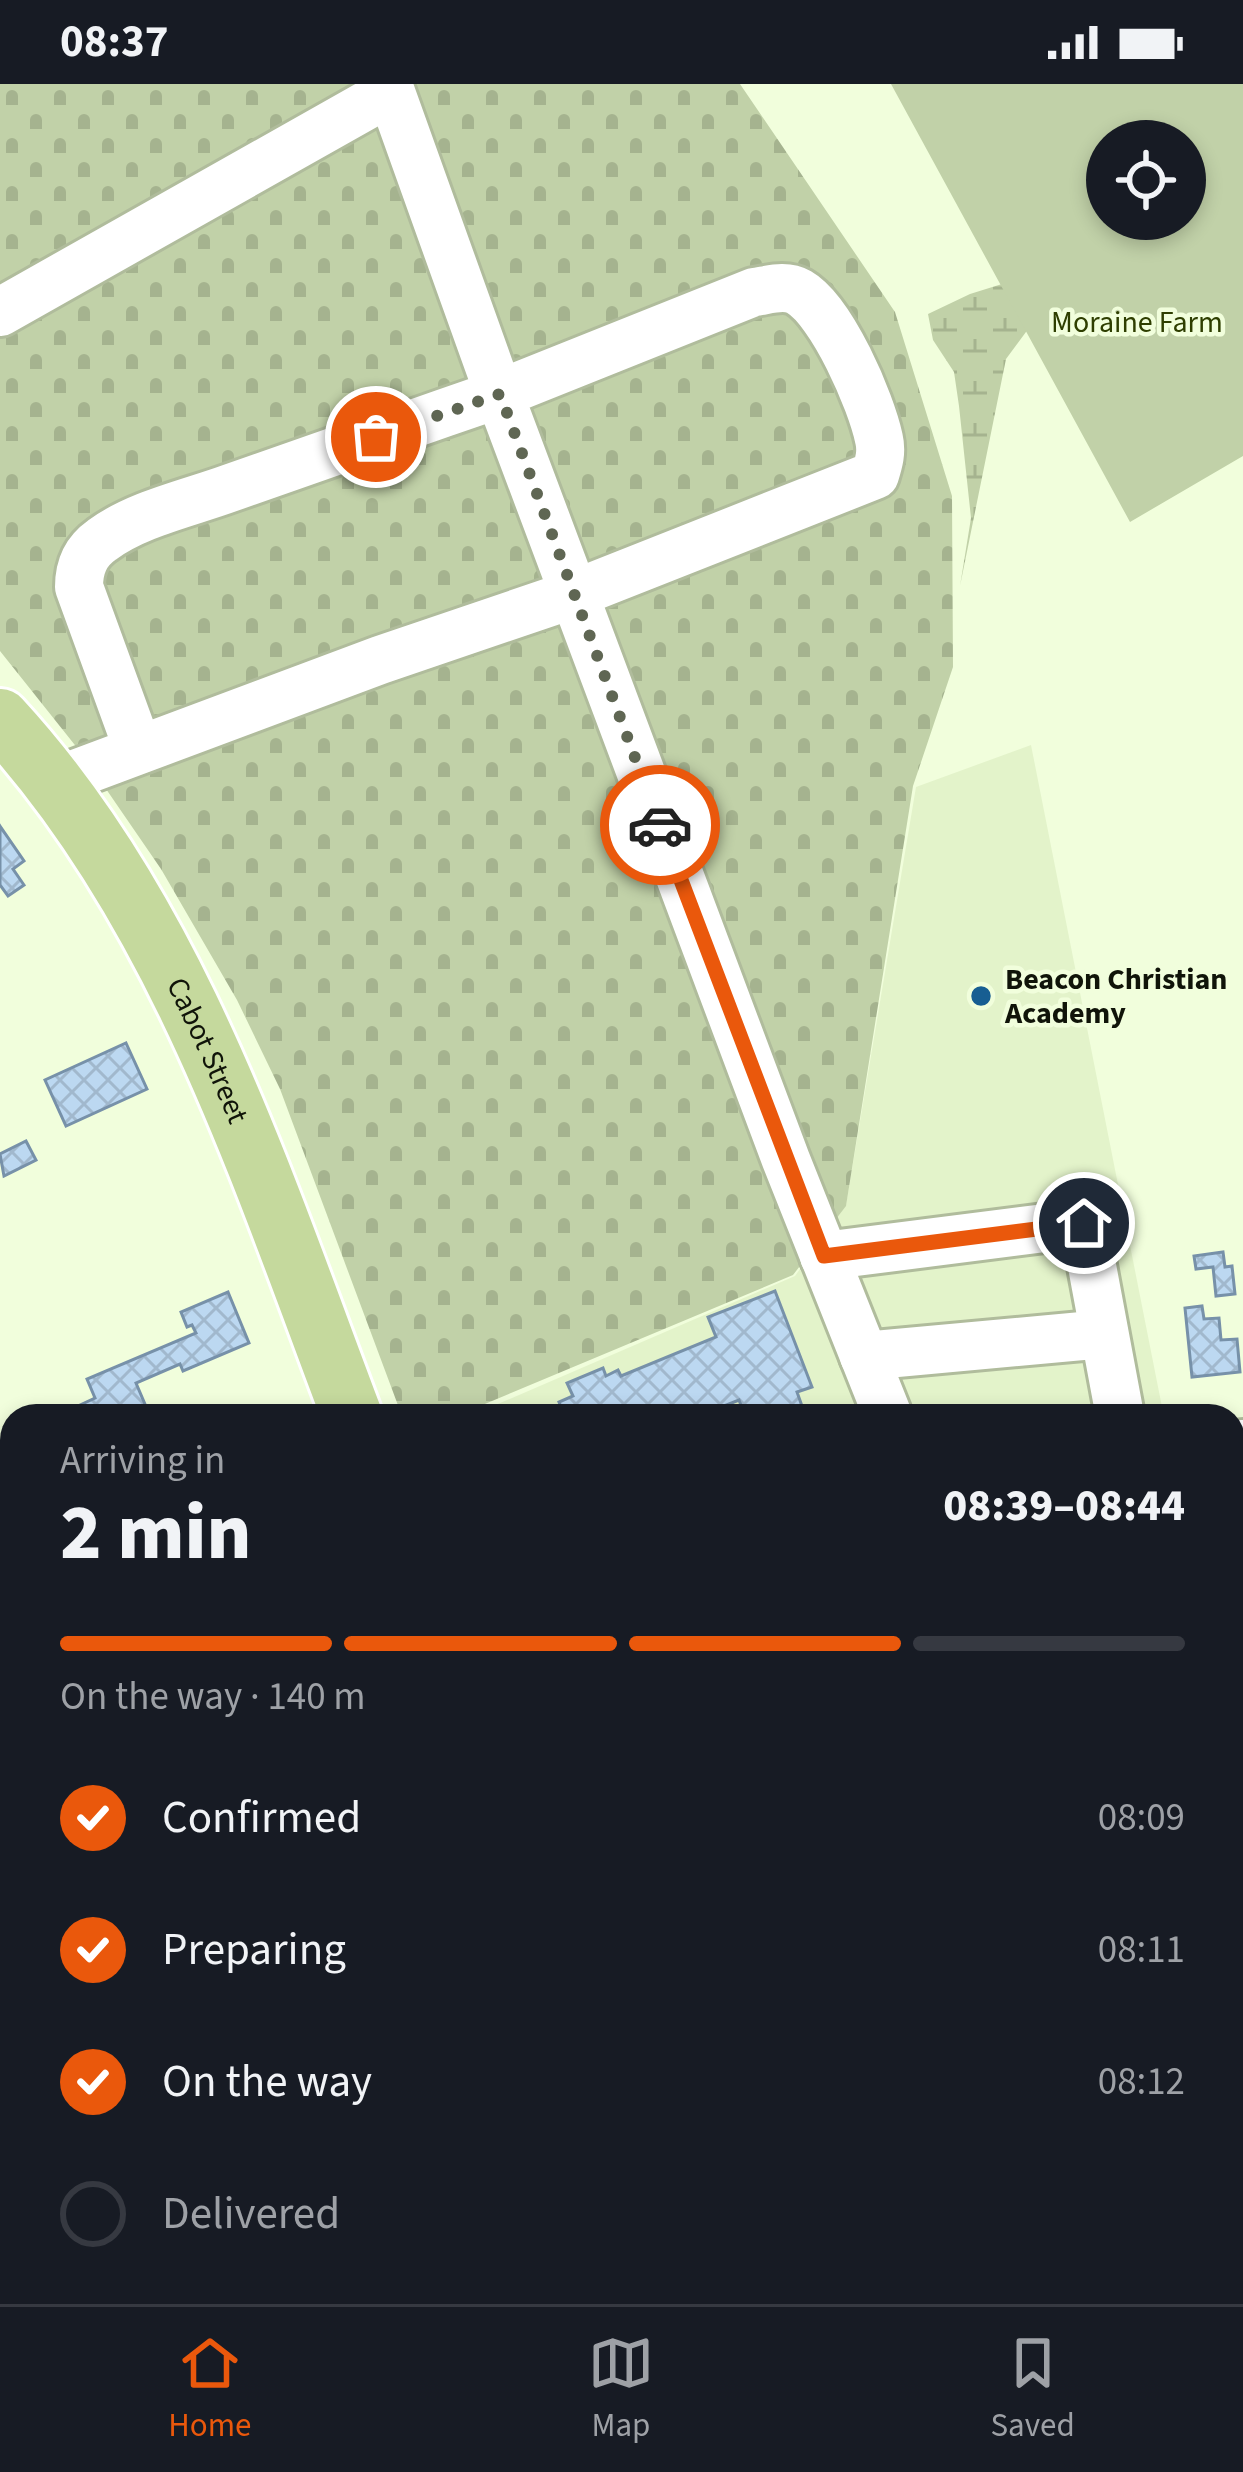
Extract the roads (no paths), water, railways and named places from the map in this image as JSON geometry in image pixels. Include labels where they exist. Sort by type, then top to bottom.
[{"type":"main road","name":"Cabot Street","points":[[0,719],[118,879],[204,1040],[347,1404]]},
{"type":"street","points":[[0,312],[389,88],[574,593],[883,1404]]},
{"type":"street","points":[[51,783],[574,593],[874,475],[880,458],[874,422],[821,310],[797,291],[782,287],[754,292],[500,394],[125,526],[101,540],[86,555],[79,587],[138,749]]},
{"type":"street","points":[[824,1256],[1084,1223],[1118,1404]]},
{"type":"street","points":[[863,1356],[1104,1334]]},
{"type":"place","name":"Beacon Christian Academy","points":[[981,996]]},
{"type":"park label","name":"Moraine Farm","points":[[1137,322]]}]
